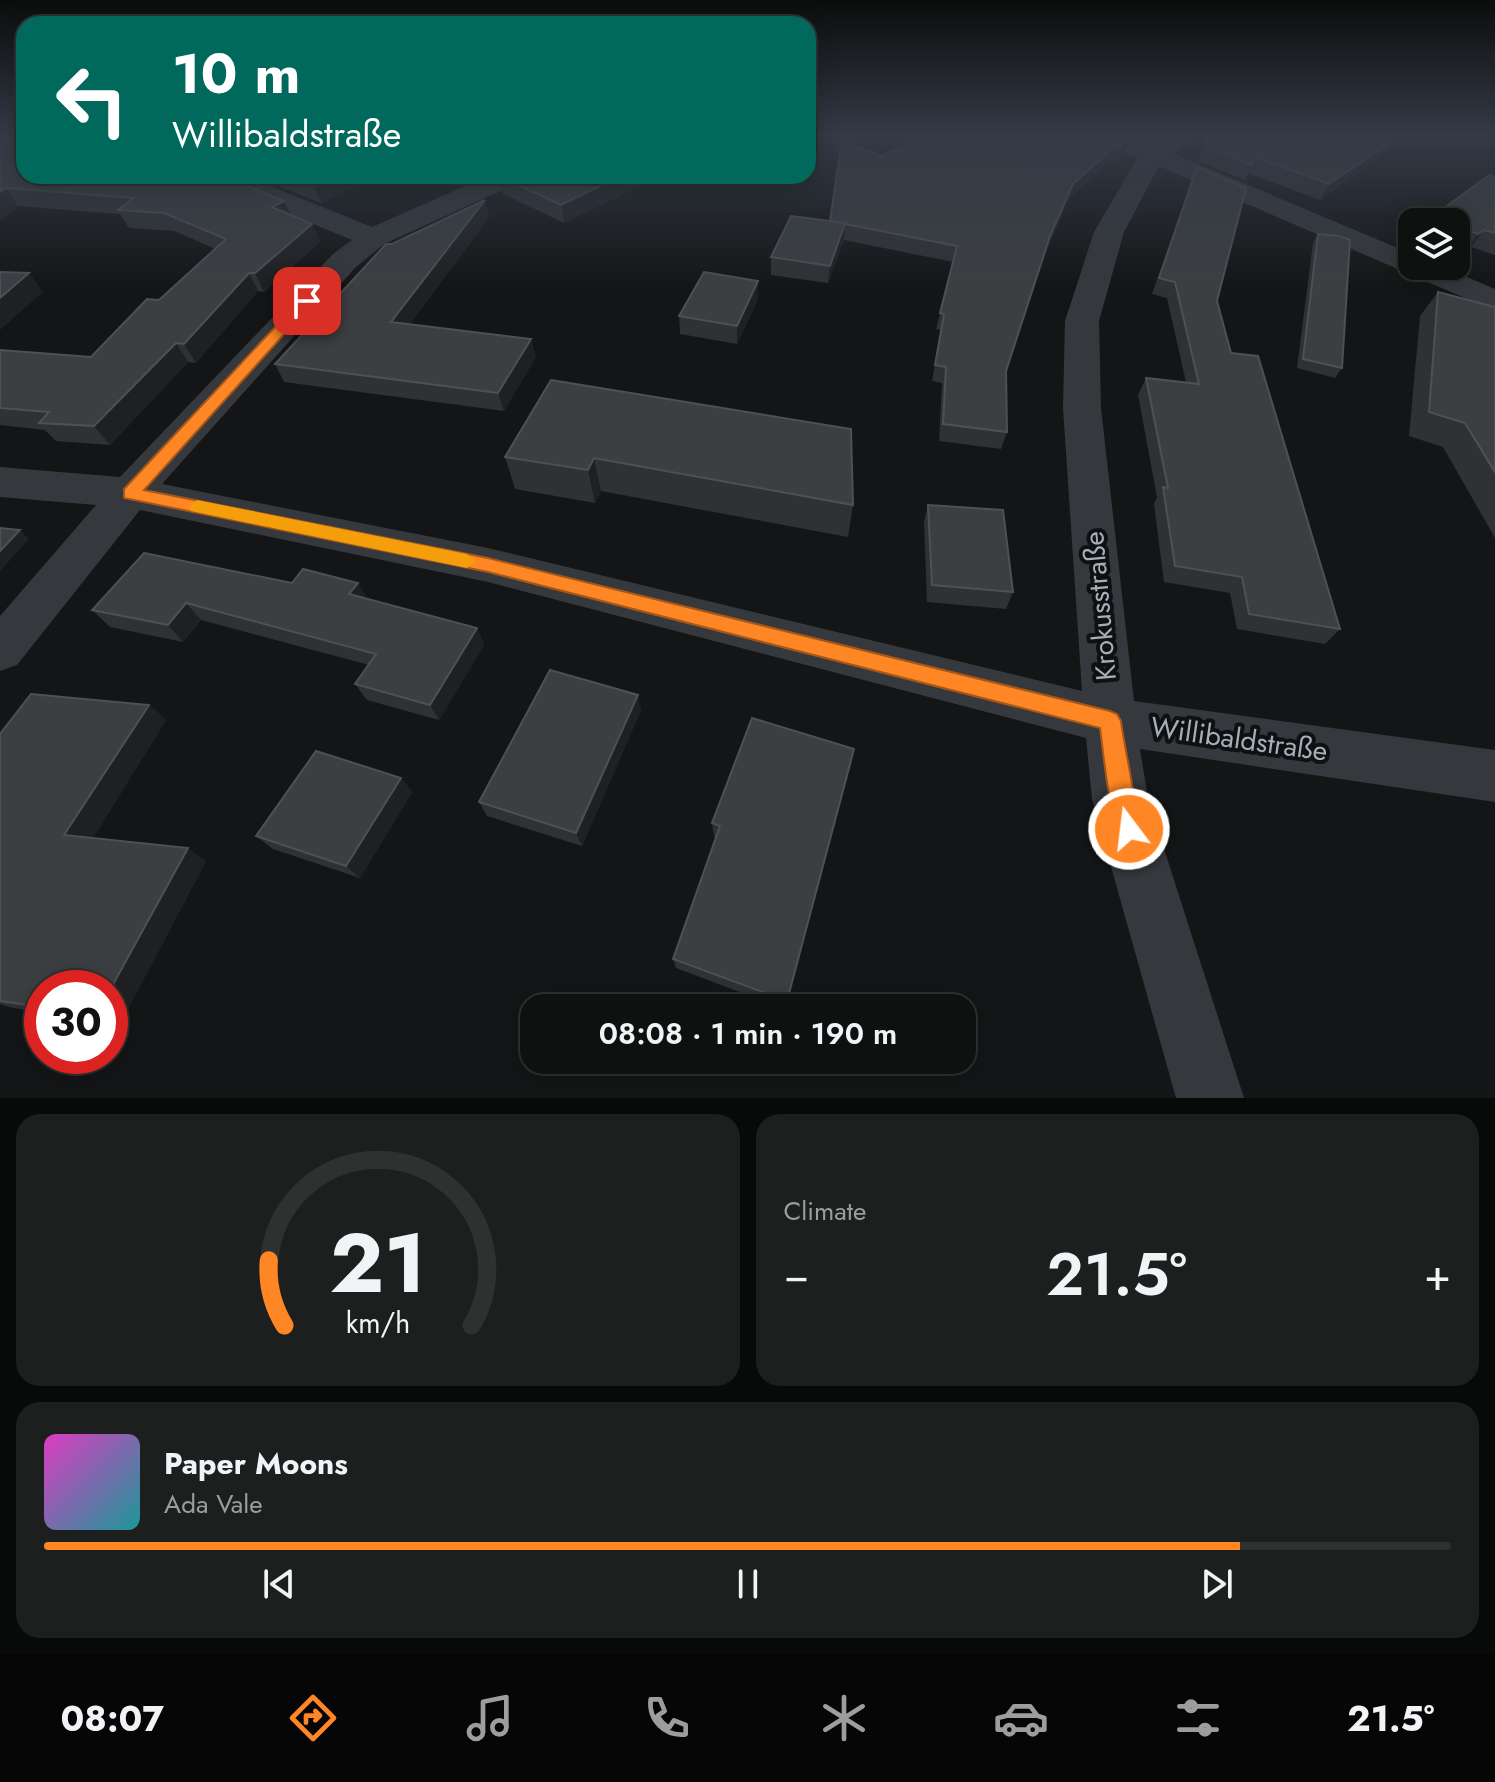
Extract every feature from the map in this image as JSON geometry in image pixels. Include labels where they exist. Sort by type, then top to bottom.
[{"type":"street","points":[[244,185],[373,238]]},
{"type":"street","points":[[0,650],[130,493],[344,261],[373,238],[490,185]]},
{"type":"street","name":"Krokusstraße","points":[[1135,185],[1109,232],[1082,321],[1082,408],[1110,721],[1120,799],[1210,1098]]},
{"type":"street","points":[[1226,185],[1398,260]]},
{"type":"street","points":[[1446,280],[1495,301]]},
{"type":"street","name":"Willibaldstraße","points":[[0,482],[130,493],[488,565],[1110,721],[1495,776]]},
{"type":"building","points":[[0,185],[246,185],[284,201],[272,207],[312,224],[255,273],[249,273],[184,344],[176,343],[94,426],[39,423],[49,412],[0,408],[0,350],[91,357],[147,299],[159,300],[226,239],[164,213],[118,210],[134,198],[6,188],[0,192]]},
{"type":"building","points":[[519,185],[602,185],[561,205]]},
{"type":"building","points":[[835,185],[1072,185],[1050,236],[1006,371],[1007,432],[943,424],[946,367],[935,365],[944,314],[940,313],[957,246],[830,221]]},
{"type":"building","points":[[1191,185],[1240,185],[1246,188],[1217,301],[1231,353],[1258,356],[1340,629],[1249,614],[1242,577],[1175,566],[1163,487],[1168,488],[1146,378],[1199,384],[1175,282],[1159,278]]},
{"type":"building","points":[[1475,185],[1495,185],[1495,233],[1484,230],[1478,234],[1470,231],[1470,208],[1444,208]]},
{"type":"building","points":[[485,200],[391,322],[531,339],[498,393],[275,364],[386,244],[392,244]]},
{"type":"building","points":[[791,216],[845,223],[830,266],[771,257]]},
{"type":"building","points":[[1318,234],[1350,240],[1342,368],[1303,359]]},
{"type":"building","points":[[0,272],[29,273],[0,298]]},
{"type":"building","points":[[704,272],[758,281],[737,326],[679,316]]},
{"type":"building","points":[[1438,292],[1495,307],[1495,472],[1465,423],[1429,412]]},
{"type":"building","points":[[551,380],[851,429],[853,505],[594,458],[588,470],[505,457]]},
{"type":"building","points":[[928,505],[1003,510],[1013,592],[932,585]]},
{"type":"building","points":[[0,528],[20,530],[0,551]]},
{"type":"building","points":[[144,553],[292,583],[303,569],[358,583],[349,594],[477,628],[430,705],[355,684],[376,654],[186,603],[168,625],[92,610]]},
{"type":"building","points":[[550,670],[638,695],[576,833],[479,802]]},
{"type":"building","points":[[31,694],[149,705],[64,835],[188,848],[121,970],[24,970],[24,1004],[0,1001],[0,734]]},
{"type":"building","points":[[752,718],[854,749],[789,994],[768,994],[673,959],[720,826],[712,823]]},
{"type":"building","points":[[316,751],[401,778],[346,866],[256,836]]},
{"type":"slow traffic","points":[[197,507],[467,561]]},
{"type":"route","points":[[307,301],[130,493],[488,565],[1110,721],[1120,799],[1129,829]]}]
